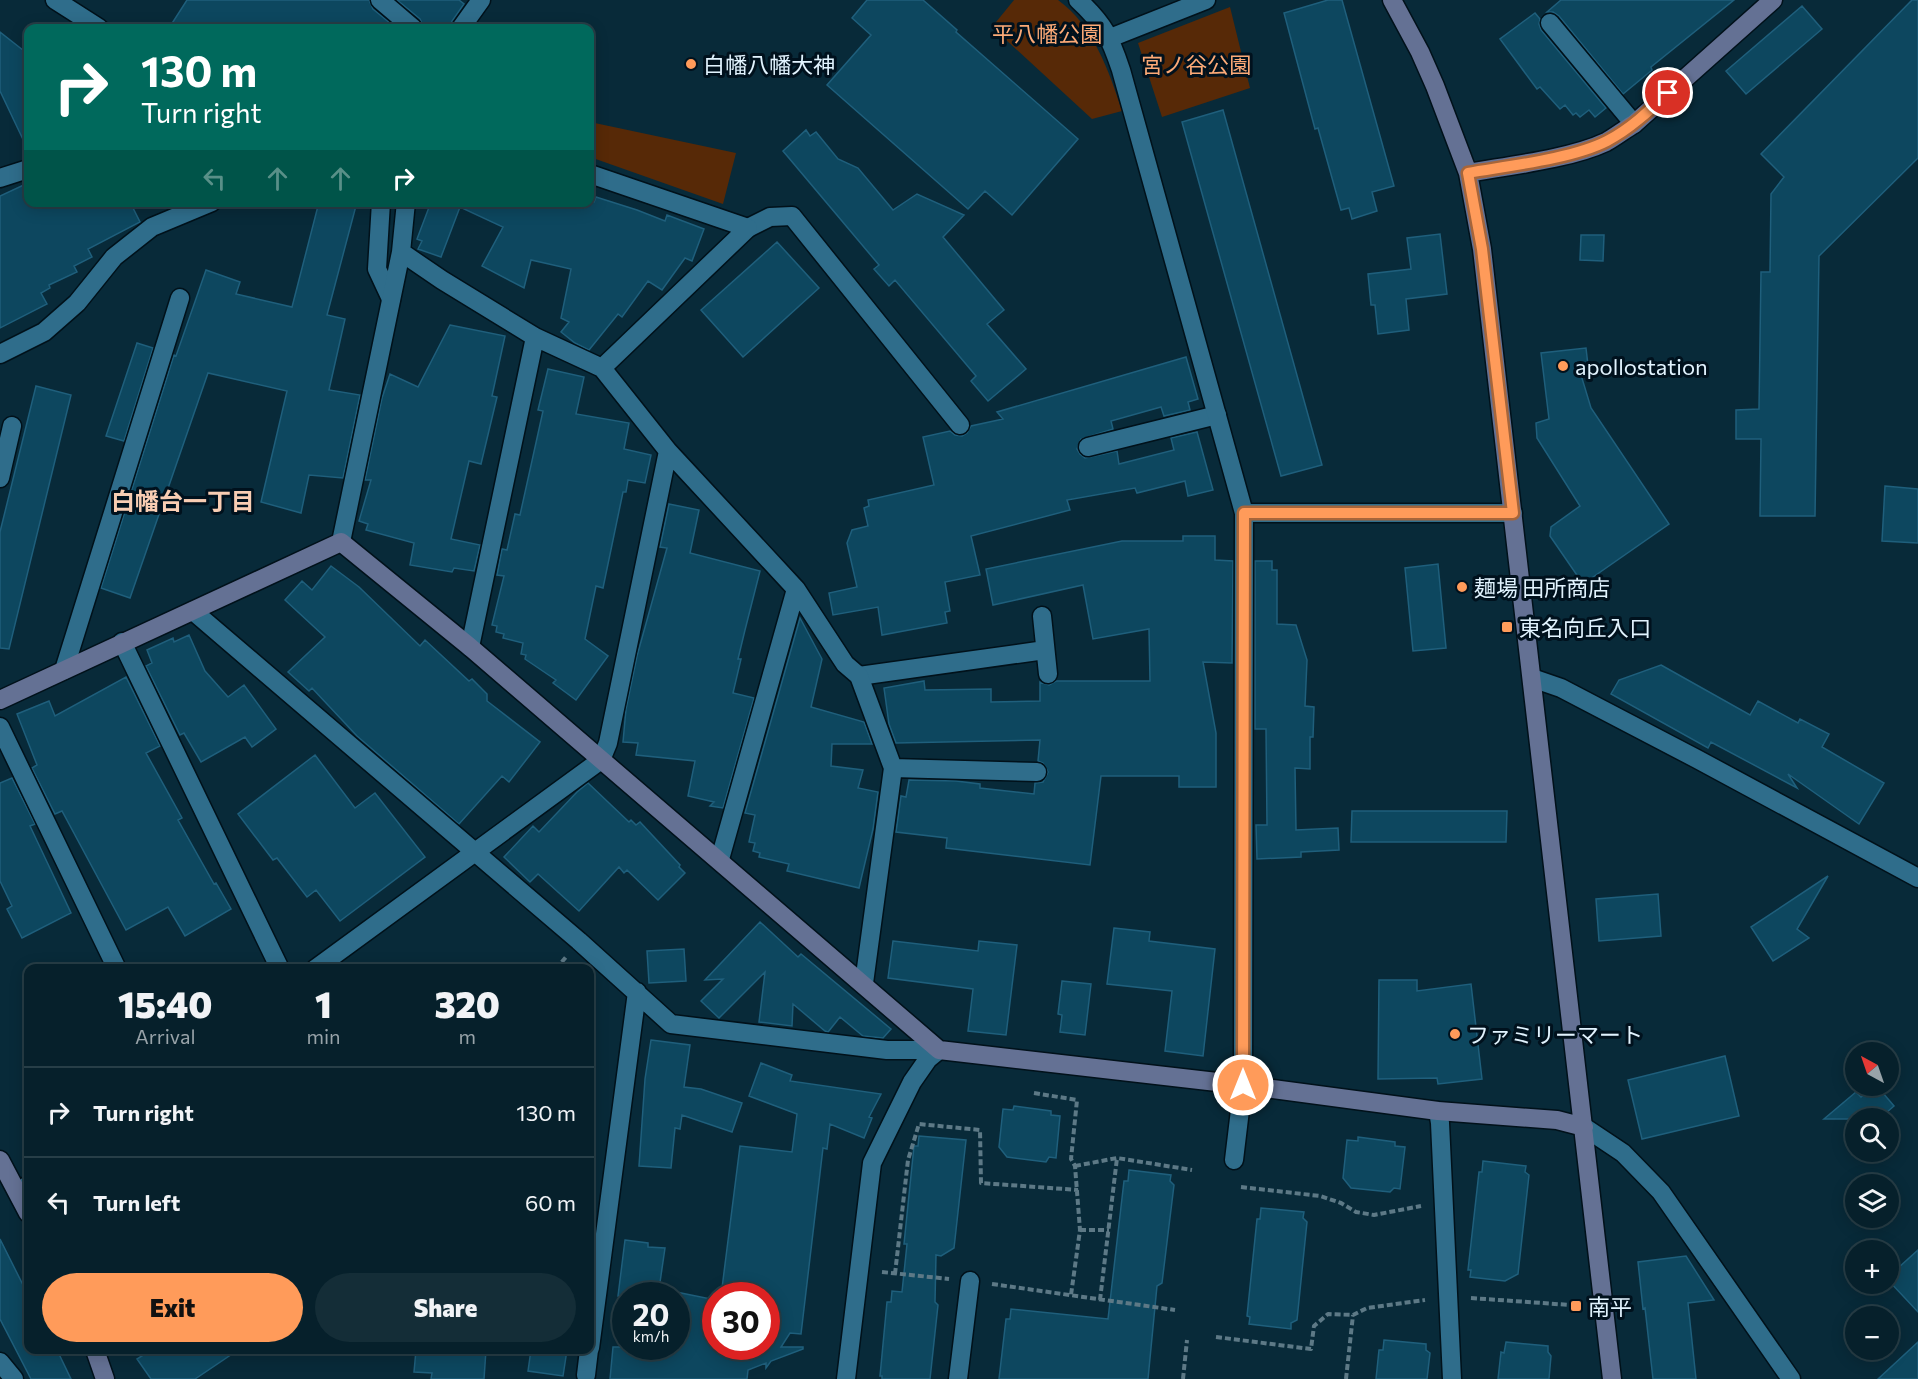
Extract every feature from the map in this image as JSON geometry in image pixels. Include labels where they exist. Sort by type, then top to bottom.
[{"type":"street","points":[[55,0],[93,24]]},
{"type":"street","points":[[380,0],[408,24]]},
{"type":"street","points":[[465,24],[481,0]]},
{"type":"street","points":[[1078,0],[1096,17],[1110,38],[1244,513],[1243,1085],[1234,1160]]},
{"type":"street","points":[[1110,38],[1206,0]]},
{"type":"street","points":[[1468,173],[1551,158],[1604,142],[1634,124],[1773,0]]},
{"type":"street","points":[[1395,1],[1435,86],[1468,173],[1482,249],[1612,1379]]},
{"type":"street","points":[[1550,23],[1634,124]]},
{"type":"street","points":[[0,178],[24,170]]},
{"type":"street","points":[[594,175],[748,228]]},
{"type":"street","points":[[0,354],[45,332],[77,303],[114,257],[152,226],[200,207]]},
{"type":"street","points":[[381,207],[377,269],[391,299]]},
{"type":"street","points":[[341,542],[391,299],[405,207]]},
{"type":"street","points":[[602,368],[748,228],[770,217],[792,216],[960,425]]},
{"type":"street","points":[[400,252],[535,338],[602,368],[668,452],[796,589],[845,664],[859,676],[893,768],[864,983]]},
{"type":"street","points":[[64,670],[180,298]]},
{"type":"street","points":[[470,647],[535,338]]},
{"type":"street","points":[[1088,447],[1217,415]]},
{"type":"street","points":[[0,478],[12,426]]},
{"type":"street","points":[[322,964],[601,760],[608,743],[668,452]]},
{"type":"street","points":[[1244,513],[1513,513]]},
{"type":"street","points":[[0,700],[341,542]]},
{"type":"street","points":[[341,542],[470,647],[864,983],[939,1050]]},
{"type":"street","points":[[720,860],[796,589]]},
{"type":"street","points":[[193,611],[637,992],[671,1024],[886,1050],[939,1050],[1243,1085],[1438,1111],[1557,1120],[1584,1127],[1623,1153],[1660,1192],[1791,1379]]},
{"type":"street","points":[[1042,616],[1048,674]]},
{"type":"street","points":[[122,642],[278,964]]},
{"type":"street","points":[[859,676],[1045,650]]},
{"type":"street","points":[[1532,678],[1562,688],[1918,878]]},
{"type":"street","points":[[0,727],[115,964]]},
{"type":"street","points":[[893,768],[1037,772]]},
{"type":"street","points":[[594,1312],[637,992]]},
{"type":"street","points":[[846,1379],[872,1163],[912,1083],[928,1059],[939,1050]]},
{"type":"street","points":[[1438,1111],[1452,1379]]},
{"type":"street","points":[[0,1160],[23,1189]]},
{"type":"street","points":[[958,1379],[970,1281]]},
{"type":"street","points":[[96,1354],[105,1379]]},
{"type":"street","points":[[586,1375],[588,1354]]},
{"type":"street","points":[[0,1362],[14,1379]]},
{"type":"path","points":[[1034,1093],[1077,1100],[1071,1159],[1075,1166],[1080,1230],[1071,1296]]},
{"type":"path","points":[[895,1274],[908,1160],[919,1124],[980,1130],[981,1183],[1078,1190]]},
{"type":"path","points":[[1075,1166],[1117,1158],[1192,1170]]},
{"type":"path","points":[[1100,1299],[1117,1158]]},
{"type":"path","points":[[1241,1187],[1320,1196],[1341,1203],[1356,1212],[1374,1215],[1414,1209],[1444,1199]]},
{"type":"path","points":[[1080,1230],[1109,1230]]},
{"type":"path","points":[[859,1269],[970,1281],[1176,1310]]},
{"type":"path","points":[[1216,1337],[1311,1349],[1314,1326],[1328,1314],[1353,1315],[1367,1308],[1449,1297],[1570,1305]]},
{"type":"path","points":[[1346,1379],[1353,1315]]},
{"type":"path","points":[[1183,1379],[1187,1340]]},
{"type":"green space","name":"平八幡公園","points":[[1014,0],[1058,0],[1070,10],[1081,22],[1098,50],[1122,111],[1092,119],[992,27]]},
{"type":"green space","name":"宮ノ谷公園","points":[[1230,7],[1250,88],[1162,117],[1138,43]]},
{"type":"green space","points":[[594,123],[736,153],[723,204],[594,158]]},
{"type":"building","points":[[187,0],[369,0],[373,9],[391,24],[172,24]]},
{"type":"building","points":[[397,0],[459,0],[464,4],[451,24],[422,24],[420,19]]},
{"type":"building","points":[[867,0],[923,0],[1078,139],[1012,215],[985,191],[968,209],[827,85],[871,35],[852,18]]},
{"type":"building","points":[[1328,0],[1342,0],[1394,186],[1372,192],[1377,211],[1352,219],[1349,208],[1341,210],[1318,128],[1315,129],[1284,13]]},
{"type":"building","points":[[1561,0],[1734,0],[1651,67],[1652,70],[1623,94],[1559,16],[1553,12],[1547,12]]},
{"type":"building","points":[[1912,0],[1918,0],[1918,158],[1819,256],[1815,516],[1760,516],[1761,439],[1736,439],[1736,410],[1759,409],[1761,272],[1770,272],[1771,194],[1784,177],[1761,154]]},
{"type":"building","points":[[1802,6],[1822,29],[1746,94],[1726,71]]},
{"type":"building","points":[[1535,13],[1540,19],[1541,30],[1606,108],[1595,117],[1589,110],[1580,117],[1576,113],[1573,115],[1565,105],[1560,109],[1540,87],[1537,89],[1500,39]]},
{"type":"building","points":[[0,32],[24,51],[24,142],[0,91]]},
{"type":"building","points":[[1223,110],[1322,465],[1281,476],[1182,122]]},
{"type":"building","points":[[806,130],[810,136],[816,132],[838,159],[858,168],[893,210],[917,194],[964,215],[943,237],[1004,310],[987,324],[1026,369],[988,401],[971,381],[976,376],[895,280],[889,286],[874,269],[879,265],[783,151]]},
{"type":"building","points":[[24,185],[24,207],[132,207],[140,222],[88,249],[92,257],[74,266],[77,272],[49,285],[50,288],[41,293],[47,304],[0,328],[0,196]]},
{"type":"building","points":[[596,197],[665,221],[667,215],[704,229],[692,261],[685,258],[662,290],[648,281],[622,317],[618,314],[589,350],[561,332],[569,322],[561,318],[571,269],[531,260],[524,288],[482,266],[503,227],[460,207],[594,207]]},
{"type":"building","points":[[318,207],[356,207],[327,315],[345,319],[329,390],[360,395],[343,478],[309,475],[301,513],[261,502],[287,391],[208,373],[130,598],[101,588],[174,355],[176,356],[206,270],[240,282],[236,294],[292,307]]},
{"type":"building","points":[[429,207],[460,207],[441,257],[418,249],[422,241],[417,239]]},
{"type":"building","points":[[1440,234],[1447,294],[1406,299],[1409,330],[1378,334],[1375,305],[1371,305],[1368,274],[1411,269],[1407,238]]},
{"type":"building","points":[[1581,235],[1604,235],[1603,261],[1580,260]]},
{"type":"building","points":[[777,242],[819,288],[743,357],[701,310]]},
{"type":"building","points":[[450,325],[505,336],[492,396],[497,397],[481,464],[469,461],[451,539],[480,545],[474,571],[454,568],[452,572],[410,565],[414,543],[366,530],[368,524],[359,521],[371,480],[365,480],[382,398],[390,374],[418,387]]},
{"type":"building","points":[[137,343],[153,348],[124,441],[106,436]]},
{"type":"building","points":[[1586,348],[1589,374],[1581,375],[1591,408],[1669,524],[1583,584],[1550,536],[1551,527],[1580,506],[1537,438],[1536,423],[1549,419],[1541,353]]},
{"type":"building","points":[[1186,357],[1198,399],[1188,402],[1190,410],[1164,416],[1161,407],[1111,421],[1113,429],[1081,439],[1077,449],[1085,458],[1117,451],[1119,464],[1174,450],[1171,438],[1197,432],[1213,490],[1188,496],[1185,481],[1137,493],[1135,488],[1067,500],[1070,510],[971,536],[980,575],[945,582],[950,611],[945,612],[947,623],[882,635],[878,607],[833,615],[829,593],[857,587],[847,543],[852,530],[868,526],[864,508],[869,506],[868,500],[934,485],[923,437],[950,431],[962,436],[971,426],[1003,419],[997,412]]},
{"type":"building","points":[[548,369],[584,377],[576,414],[629,423],[624,449],[651,455],[645,483],[628,480],[626,492],[623,492],[603,588],[596,586],[585,639],[608,656],[576,700],[553,683],[556,680],[525,659],[526,655],[521,654],[523,643],[503,638],[504,634],[496,632],[497,626],[492,625],[504,576],[497,575],[502,549],[507,550],[515,514],[520,515],[543,411],[538,410]]},
{"type":"building","points":[[36,386],[71,395],[9,649],[0,648],[0,532]]},
{"type":"building","points":[[1885,486],[1918,489],[1918,543],[1882,541]]},
{"type":"building","points":[[669,504],[699,510],[690,553],[760,571],[738,659],[741,659],[733,693],[754,698],[723,808],[710,806],[714,802],[688,796],[695,761],[636,755],[638,743],[623,742],[626,709],[637,656],[667,548],[660,547]]},
{"type":"building","points":[[1183,536],[1215,536],[1215,560],[1233,561],[1232,663],[1203,662],[1216,733],[1216,787],[1179,787],[1179,776],[1101,776],[1090,865],[946,848],[947,838],[896,832],[901,796],[906,797],[909,780],[956,781],[980,784],[980,788],[1034,794],[1035,783],[1043,782],[1048,772],[1043,763],[1038,761],[1040,740],[896,743],[889,724],[884,688],[924,681],[925,690],[991,689],[991,702],[1040,701],[1040,682],[1049,685],[1056,681],[1150,681],[1149,629],[1093,639],[1083,585],[993,605],[986,569],[1122,541],[1183,541]]},
{"type":"building","points":[[1255,561],[1272,561],[1272,570],[1277,570],[1277,624],[1296,625],[1307,660],[1305,706],[1314,707],[1313,737],[1310,737],[1310,769],[1295,768],[1296,830],[1338,828],[1339,850],[1301,852],[1301,857],[1257,859],[1256,825],[1267,825],[1266,729],[1255,729]]},
{"type":"building","points":[[1438,564],[1446,648],[1413,651],[1405,568]]},
{"type":"building","points":[[331,566],[359,587],[420,646],[425,640],[469,681],[472,679],[487,694],[487,701],[540,742],[509,782],[502,776],[459,824],[357,736],[312,688],[309,691],[288,672],[325,637],[285,600],[302,581],[312,590]]},
{"type":"building","points":[[800,618],[822,659],[811,707],[864,722],[872,744],[832,744],[831,766],[863,770],[858,788],[878,792],[873,829],[859,888],[787,871],[789,864],[759,857],[760,853],[753,851],[755,843],[749,842],[755,815],[745,813]]},
{"type":"building","points":[[189,635],[205,671],[228,697],[244,685],[276,729],[252,747],[245,737],[201,762],[184,733],[180,735],[146,666],[152,663],[147,650],[173,638],[174,642]]},
{"type":"building","points":[[1661,665],[1750,715],[1758,701],[1798,723],[1800,719],[1829,734],[1822,747],[1884,783],[1859,824],[1788,774],[1797,788],[1711,742],[1708,748],[1611,694],[1619,680]]},
{"type":"building","points":[[126,677],[160,746],[146,753],[182,818],[178,820],[214,884],[216,883],[231,909],[185,936],[168,907],[126,930],[62,811],[55,814],[32,768],[37,765],[17,714],[49,701],[55,716]]},
{"type":"building","points":[[315,755],[355,808],[375,793],[425,857],[340,921],[316,890],[307,897],[277,858],[273,860],[238,814]]},
{"type":"building","points":[[12,778],[35,824],[30,826],[71,913],[22,938],[7,909],[12,906],[0,881],[0,783]]},
{"type":"building","points":[[588,783],[629,822],[631,820],[636,825],[640,822],[685,873],[658,900],[627,870],[624,873],[619,867],[579,911],[538,874],[530,882],[504,857],[533,826],[539,832]]},
{"type":"building","points":[[1352,811],[1507,811],[1506,842],[1351,842]]},
{"type":"building","points":[[1828,876],[1797,929],[1809,938],[1773,961],[1751,927]]},
{"type":"building","points":[[1658,894],[1661,936],[1599,941],[1596,899]]},
{"type":"building","points":[[760,922],[798,957],[801,954],[891,1029],[883,1038],[863,1036],[840,1017],[828,1032],[793,1004],[792,1026],[759,1022],[765,972],[719,1018],[701,1001],[723,979],[705,980]]},
{"type":"building","points":[[1114,928],[1150,932],[1149,941],[1215,949],[1203,1056],[1165,1051],[1172,991],[1107,984]]},
{"type":"building","points":[[893,941],[978,951],[979,941],[1017,945],[1006,1035],[968,1031],[973,989],[888,978]]},
{"type":"building","points":[[684,949],[686,981],[649,983],[647,951]]},
{"type":"building","points":[[1379,980],[1417,980],[1417,991],[1471,984],[1482,1079],[1438,1084],[1437,1078],[1378,1079]]},
{"type":"building","points":[[1062,981],[1091,984],[1085,1035],[1060,1032],[1062,1015],[1058,1014]]},
{"type":"building","points":[[651,1040],[690,1045],[684,1087],[701,1089],[742,1103],[732,1132],[682,1115],[680,1129],[675,1128],[671,1168],[639,1166],[645,1079]]},
{"type":"building","points":[[1725,1056],[1739,1116],[1642,1139],[1628,1080]]},
{"type":"building","points":[[761,1063],[792,1075],[790,1081],[881,1094],[869,1117],[872,1118],[864,1138],[830,1124],[827,1149],[823,1148],[801,1334],[790,1333],[781,1347],[803,1347],[803,1349],[780,1358],[780,1282],[723,1282],[740,1146],[792,1152],[797,1114],[749,1096]]},
{"type":"building","points":[[1851,1096],[1886,1096],[1894,1106],[1892,1108],[1845,1108],[1845,1119],[1824,1119]]},
{"type":"building","points":[[1014,1106],[1051,1111],[1051,1115],[1060,1116],[1056,1158],[1049,1157],[1046,1162],[1007,1157],[999,1147],[1003,1109],[1013,1110]]},
{"type":"building","points":[[919,1136],[966,1140],[954,1248],[941,1256],[936,1255],[935,1302],[938,1305],[930,1379],[882,1379],[880,1376],[887,1302],[891,1302],[892,1291],[902,1292],[907,1244],[904,1244],[914,1146],[918,1146]]},
{"type":"building","points":[[1358,1137],[1395,1142],[1395,1146],[1405,1147],[1400,1189],[1394,1188],[1390,1192],[1351,1188],[1343,1178],[1347,1140],[1358,1141]]},
{"type":"building","points":[[1483,1161],[1526,1166],[1525,1172],[1529,1175],[1518,1274],[1505,1281],[1470,1277],[1471,1270],[1468,1270],[1479,1172],[1482,1172]]},
{"type":"building","points":[[1129,1170],[1171,1175],[1170,1181],[1174,1185],[1162,1283],[1157,1286],[1148,1379],[999,1379],[1006,1319],[1010,1319],[1011,1309],[1108,1319],[1124,1181],[1128,1181]]},
{"type":"building","points":[[1261,1208],[1304,1212],[1303,1218],[1307,1222],[1297,1320],[1291,1323],[1291,1329],[1249,1324],[1250,1317],[1247,1316],[1257,1219],[1260,1219]]},
{"type":"building","points":[[0,1239],[24,1287],[24,1354],[59,1354],[71,1379],[31,1379],[0,1319]]},
{"type":"building","points":[[625,1240],[648,1243],[648,1247],[665,1248],[660,1282],[620,1282]]},
{"type":"building","points":[[1918,1250],[1918,1312],[1899,1292],[1899,1267]]},
{"type":"building","points":[[1686,1256],[1714,1300],[1688,1303],[1696,1379],[1653,1379],[1638,1262]]},
{"type":"building","points":[[690,1295],[702,1297],[702,1360],[774,1360],[766,1368],[766,1363],[748,1370],[747,1379],[610,1379],[612,1358],[612,1360],[690,1360]]},
{"type":"building","points":[[1384,1340],[1426,1344],[1426,1350],[1430,1353],[1427,1379],[1376,1379],[1379,1350],[1383,1350]]},
{"type":"building","points":[[1506,1342],[1548,1346],[1551,1356],[1549,1379],[1498,1379],[1501,1352],[1504,1353]]},
{"type":"building","points":[[1918,1342],[1918,1379],[1878,1379],[1899,1360]]},
{"type":"building","points":[[145,1354],[232,1354],[195,1379],[151,1379],[137,1359]]},
{"type":"building","points":[[416,1354],[486,1354],[484,1379],[431,1379],[432,1373],[414,1372]]},
{"type":"building","points":[[530,1354],[566,1354],[563,1376],[528,1371]]},
{"type":"place","name":"白幡八幡大神","points":[[691,64]]},
{"type":"place","name":"apollostation","points":[[1563,366]]},
{"type":"place","name":"麺場 田所商店","points":[[1462,587]]},
{"type":"place","name":"東名向丘入口","points":[[1507,627]]},
{"type":"place","name":"ファミリーマート","points":[[1455,1034]]},
{"type":"place","name":"南平","points":[[1576,1306]]},
{"type":"district","name":"白幡台一丁目","points":[[183,500]]},
{"type":"route","points":[[1243,1085],[1244,513],[1513,513],[1482,249],[1468,173],[1551,158],[1604,142],[1634,124],[1668,93]]}]
